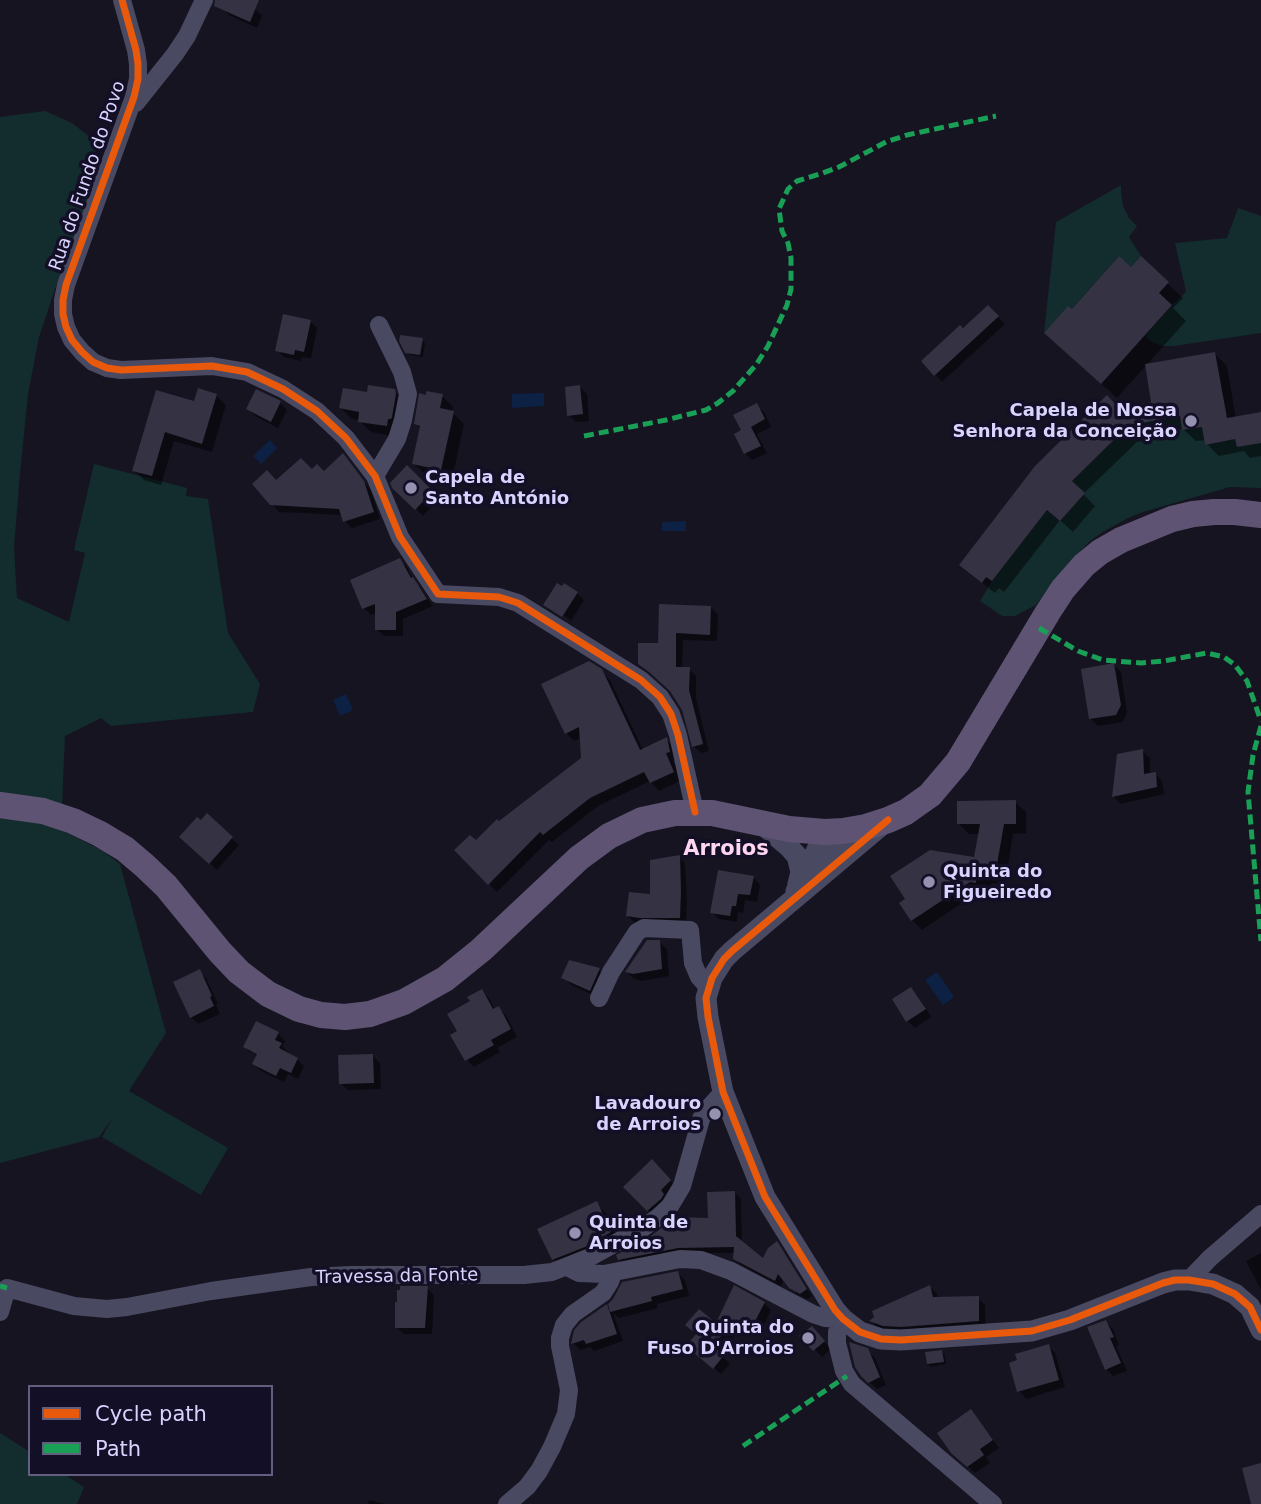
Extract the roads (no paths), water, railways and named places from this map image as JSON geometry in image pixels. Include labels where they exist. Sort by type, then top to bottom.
[{"type":"main road","points":[[0,805],[43,811],[74,821],[130,854],[175,895],[239,972],[278,999],[321,1015],[345,1017],[370,1014],[393,1007],[445,979],[481,950],[579,858],[620,830],[653,817],[675,813],[712,813],[798,830],[825,832],[854,829],[906,812],[923,801],[953,769],[1058,596],[1092,559],[1121,540],[1172,519],[1214,512],[1261,515]]},
{"type":"street","name":"Rua do Fundo do Povo","points":[[122,0],[136,50],[138,79],[128,115],[66,285],[63,314],[72,340],[93,362],[107,368],[121,370],[212,366],[247,372],[300,399],[331,423],[360,454],[375,476],[400,537],[438,594],[499,597],[518,603],[653,690],[666,704],[675,724],[695,812]]},
{"type":"street","points":[[128,115],[187,36],[204,0]]},
{"type":"street","points":[[375,476],[397,439],[408,394],[402,372],[379,326]]},
{"type":"street","points":[[888,820],[788,901],[724,959],[708,987],[706,1007],[723,1092],[765,1197],[843,1320],[870,1337],[892,1340],[1032,1331],[1070,1320],[1163,1283],[1189,1280],[1213,1284],[1235,1294],[1250,1307],[1261,1330]]},
{"type":"street","points":[[759,822],[797,856],[801,872],[799,883],[788,901]]},
{"type":"street","points":[[788,901],[809,867],[825,832],[831,840],[832,850],[818,879]]},
{"type":"street","points":[[599,998],[611,972],[637,932],[644,928],[690,930],[693,963],[699,977],[708,987]]},
{"type":"street","name":"Travessa da Fonte","points":[[0,1312],[7,1289],[74,1306],[107,1309],[311,1277],[524,1275],[552,1272],[601,1251],[643,1228],[670,1206],[682,1186],[701,1119],[723,1092]]},
{"type":"street","points":[[1189,1280],[1261,1214]]},
{"type":"street","points":[[566,1267],[588,1275],[612,1273],[680,1259],[701,1260],[722,1266],[819,1317],[843,1320]]},
{"type":"street","points":[[507,1504],[527,1487],[539,1471],[566,1413],[569,1390],[560,1339],[564,1325],[573,1314],[603,1293],[612,1273]]},
{"type":"street","points":[[843,1320],[837,1332],[837,1343],[844,1371],[852,1384],[993,1504]]},
{"type":"water","points":[[544,393],[544,406],[512,408],[512,394]]},
{"type":"water","points":[[270,440],[277,448],[261,464],[253,456]]},
{"type":"water","points":[[686,521],[686,531],[662,531],[662,522]]},
{"type":"water","points":[[346,694],[353,710],[340,716],[333,700]]},
{"type":"water","points":[[937,972],[954,997],[943,1005],[925,980]]},
{"type":"place","name":"Capela de Nossa Senhora da Conceição","points":[[1191,421]]},
{"type":"place","name":"Capela de Santo António","points":[[411,488]]},
{"type":"place","name":"Quinta do Figueiredo","points":[[929,882]]},
{"type":"place","name":"Lavadouro de Arroios","points":[[715,1114]]},
{"type":"place","name":"Quinta de Arroios","points":[[575,1233]]},
{"type":"place","name":"Quinta do Fuso D'Arroios","points":[[808,1338]]},
{"type":"district","name":"Arroios","points":[[726,850]]}]
